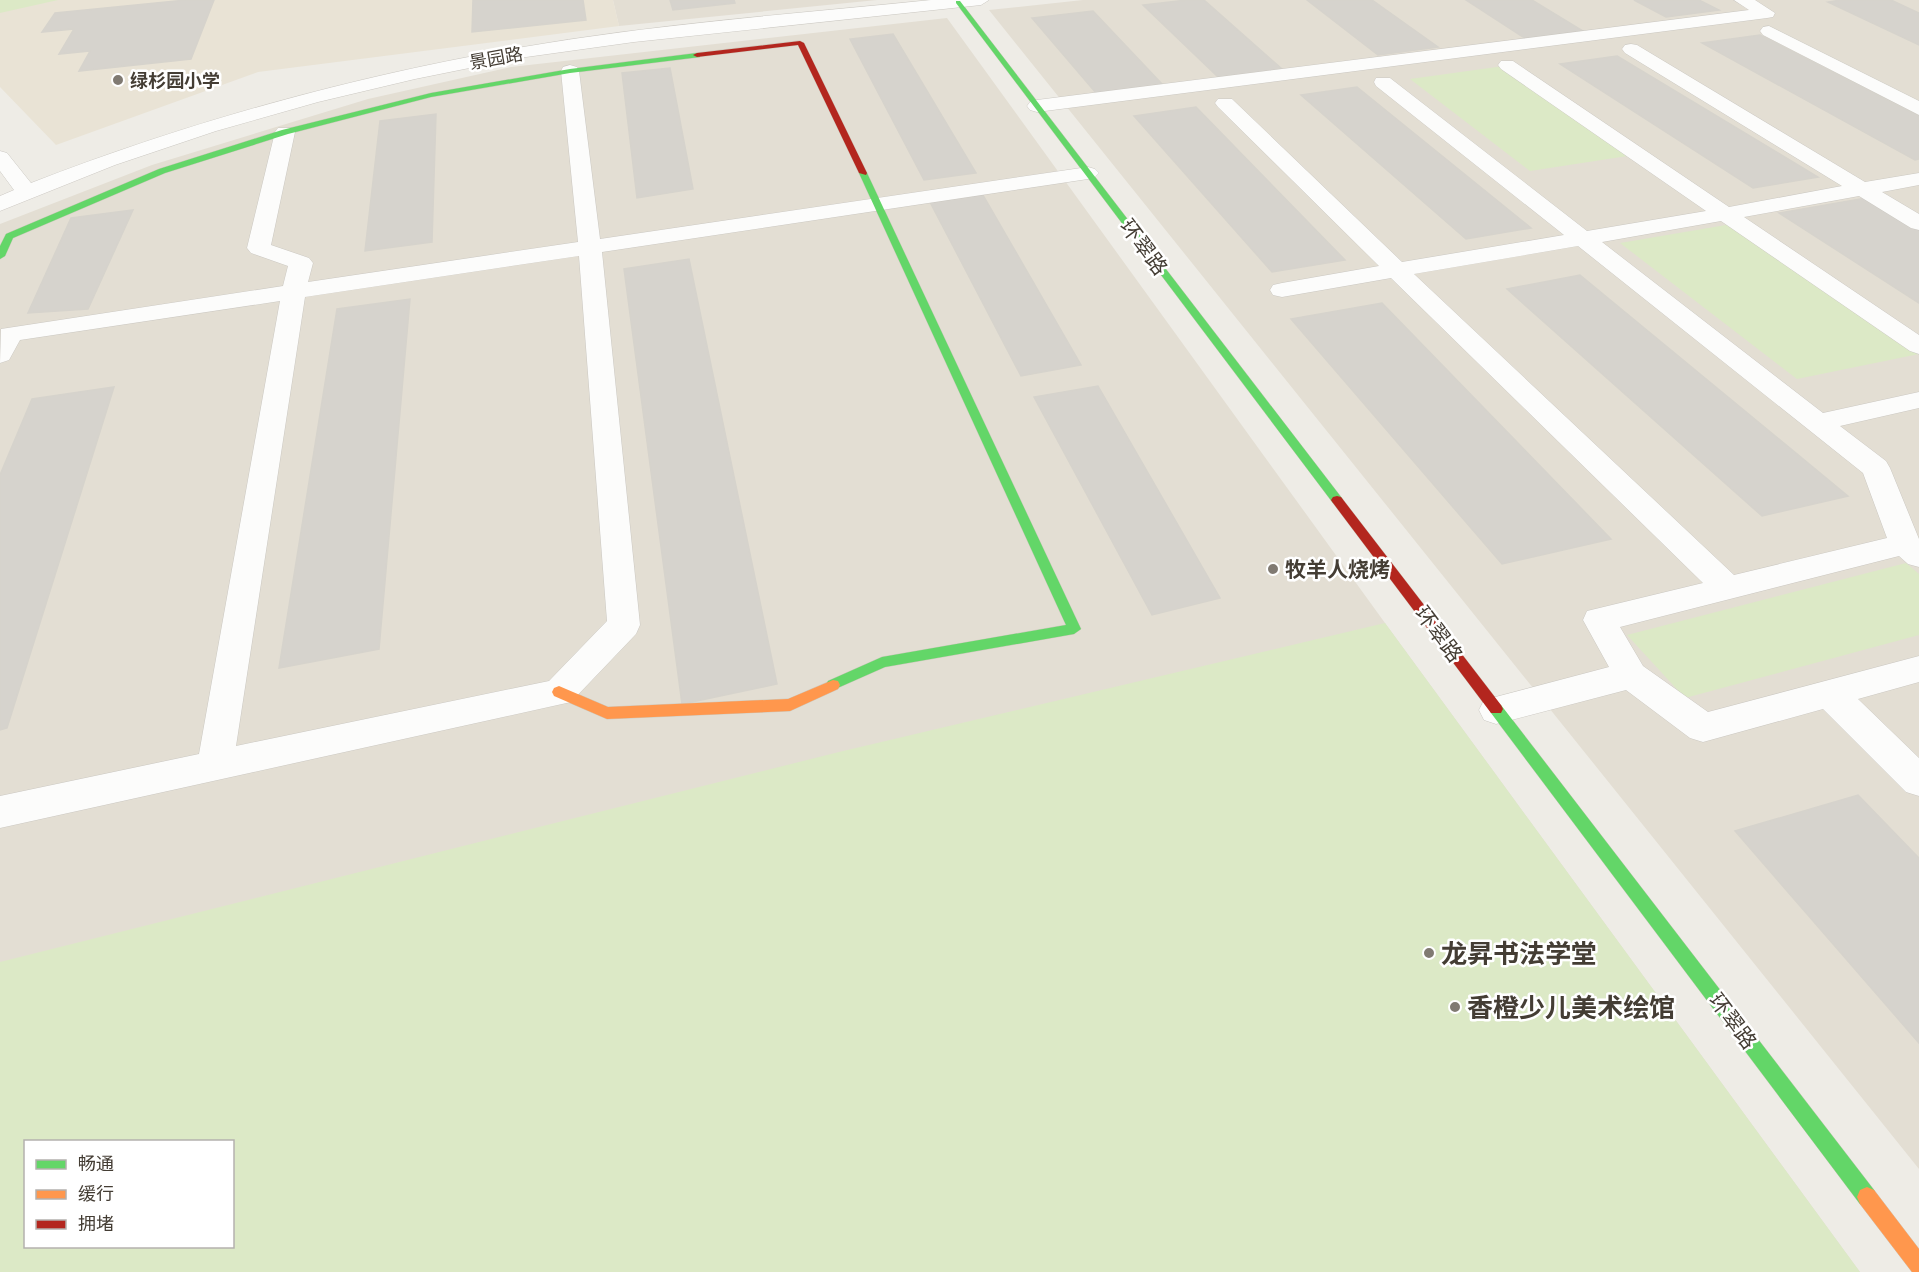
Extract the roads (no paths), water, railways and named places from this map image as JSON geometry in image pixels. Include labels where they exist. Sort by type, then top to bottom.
[{"type":"street","name":"景园路","points":[[27,192],[148,147],[264,109],[398,76],[520,53],[622,39],[981,0]]},
{"type":"street","points":[[1038,106],[1767,13],[1742,0]]},
{"type":"street","name":"环翠路","points":[[958,2],[1919,1265]]},
{"type":"street","points":[[1769,31],[1919,109]]},
{"type":"street","points":[[0,255],[9,236],[162,171],[285,132],[431,95],[570,70],[800,43],[878,204],[1074,629],[882,662],[790,705],[607,713],[559,692]]},
{"type":"street","points":[[1631,49],[1919,223]]},
{"type":"street","points":[[1507,65],[1919,346]]},
{"type":"street","points":[[0,812],[559,692],[624,625],[590,247],[570,70]]},
{"type":"street","points":[[1383,82],[1876,468],[1912,550],[1728,588],[1599,620],[1631,675],[1703,728],[1919,669]]},
{"type":"street","points":[[1225,103],[1728,588]]},
{"type":"street","points":[[215,765],[294,291],[301,263],[260,248],[285,132]]},
{"type":"street","points":[[0,157],[27,192],[0,204]]},
{"type":"street","points":[[3,340],[294,291],[1088,173]]},
{"type":"street","points":[[1282,290],[1919,179]]},
{"type":"street","points":[[1819,422],[1919,400]]},
{"type":"street","points":[[1496,710],[1631,675]]},
{"type":"street","points":[[1830,694],[1919,781]]},
{"type":"place","name":"绿杉园小学","points":[[118,80]]},
{"type":"place","name":"牧羊人烧烤","points":[[1273,569]]},
{"type":"place","name":"龙昇书法学堂","points":[[1429,953]]},
{"type":"place","name":"香橙少儿美术绘馆","points":[[1455,1007]]}]
